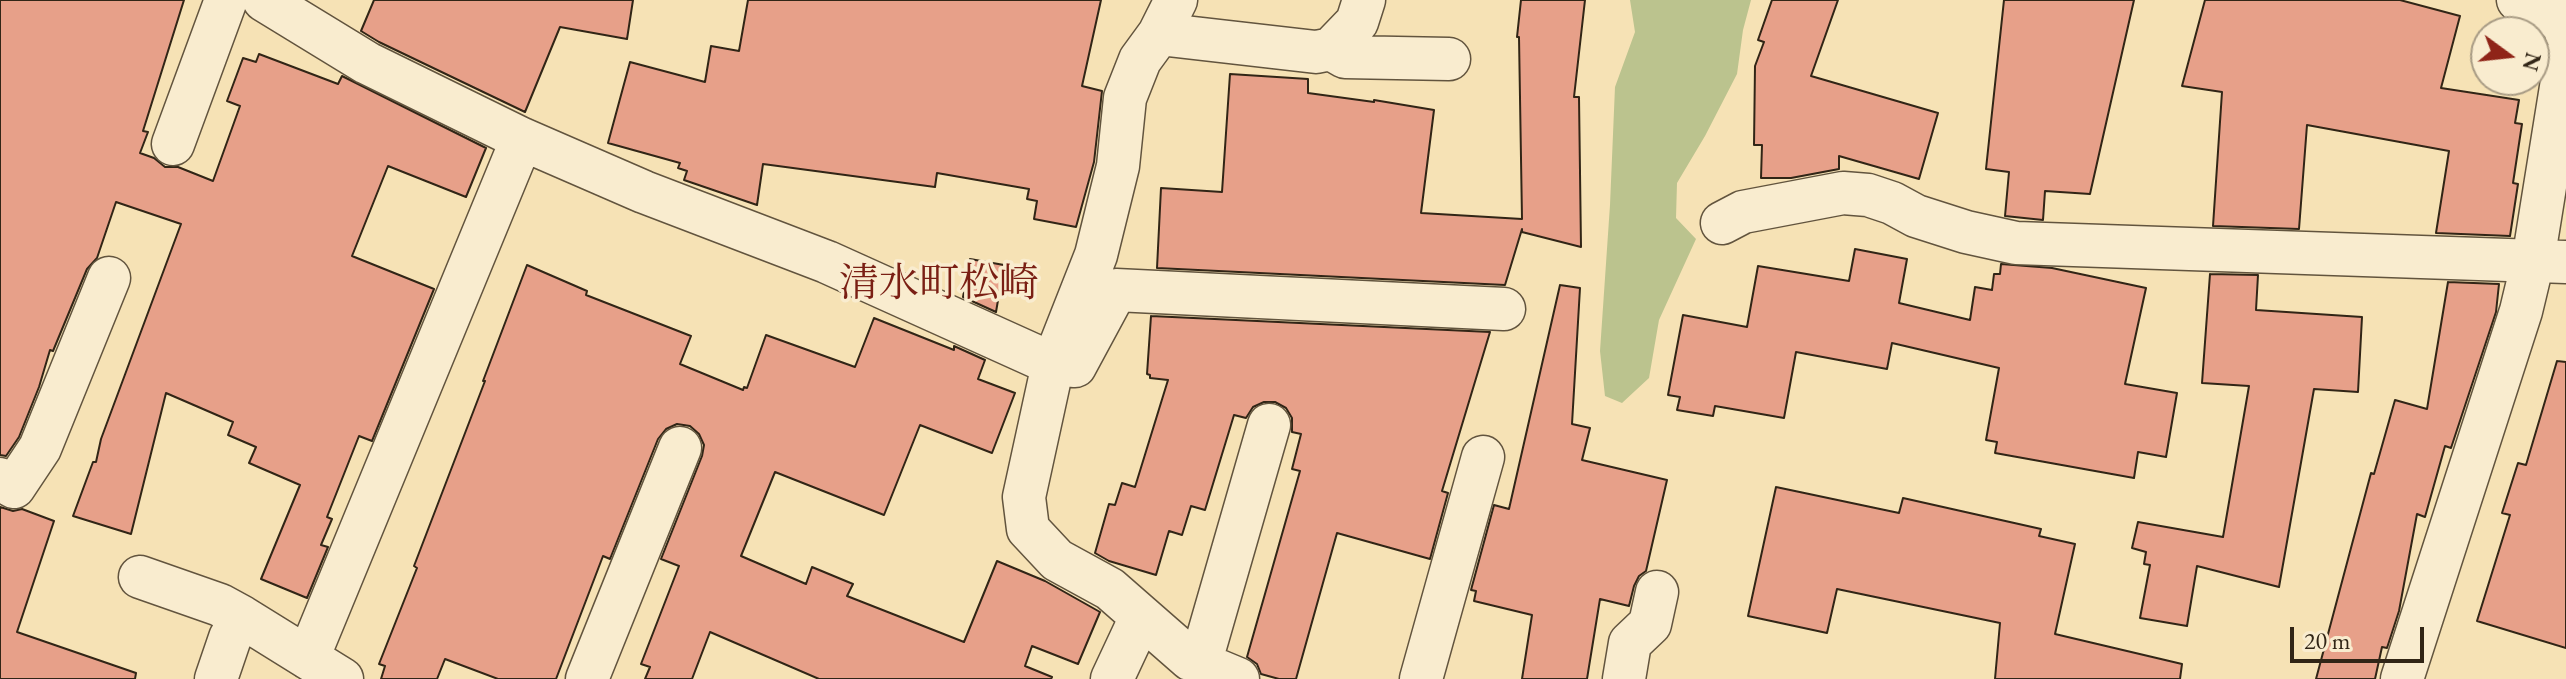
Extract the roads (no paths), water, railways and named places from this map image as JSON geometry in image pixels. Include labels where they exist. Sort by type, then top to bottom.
[{"type":"street","points":[[173,144],[256,0],[367,63],[522,139],[644,192],[827,262],[1053,364],[1075,366],[1116,290],[1504,309]]},
{"type":"street","points":[[1238,679],[1190,659],[1110,589],[1057,560],[1028,529],[1024,497],[1053,364],[1096,255],[1118,166],[1125,98],[1140,60],[1167,17],[1183,39],[1316,52],[1331,49],[1357,22],[1364,0]]},
{"type":"street","points":[[2518,0],[2547,9],[2564,26],[2566,33]]},
{"type":"street","points":[[1331,49],[1345,57],[1449,59]]},
{"type":"street","points":[[2402,679],[2521,311],[2550,261],[2566,56]]},
{"type":"street","points":[[140,577],[220,605],[325,669],[522,139]]},
{"type":"street","points":[[1722,223],[1743,212],[1843,193],[1868,195],[1916,216],[1966,232],[2016,243],[2550,261]]},
{"type":"street","points":[[0,479],[14,487],[40,448],[109,278]]},
{"type":"street","points":[[1190,659],[1205,647],[1269,425]]},
{"type":"street","points":[[587,679],[680,448]]},
{"type":"street","points":[[1421,679],[1483,457]]},
{"type":"street","points":[[1624,679],[1630,643],[1650,624],[1657,592]]},
{"type":"street","points":[[216,679],[230,638],[242,617]]},
{"type":"street","points":[[1112,679],[1141,617]]},
{"type":"district","name":"清水町松崎","points":[[939,285]]}]
